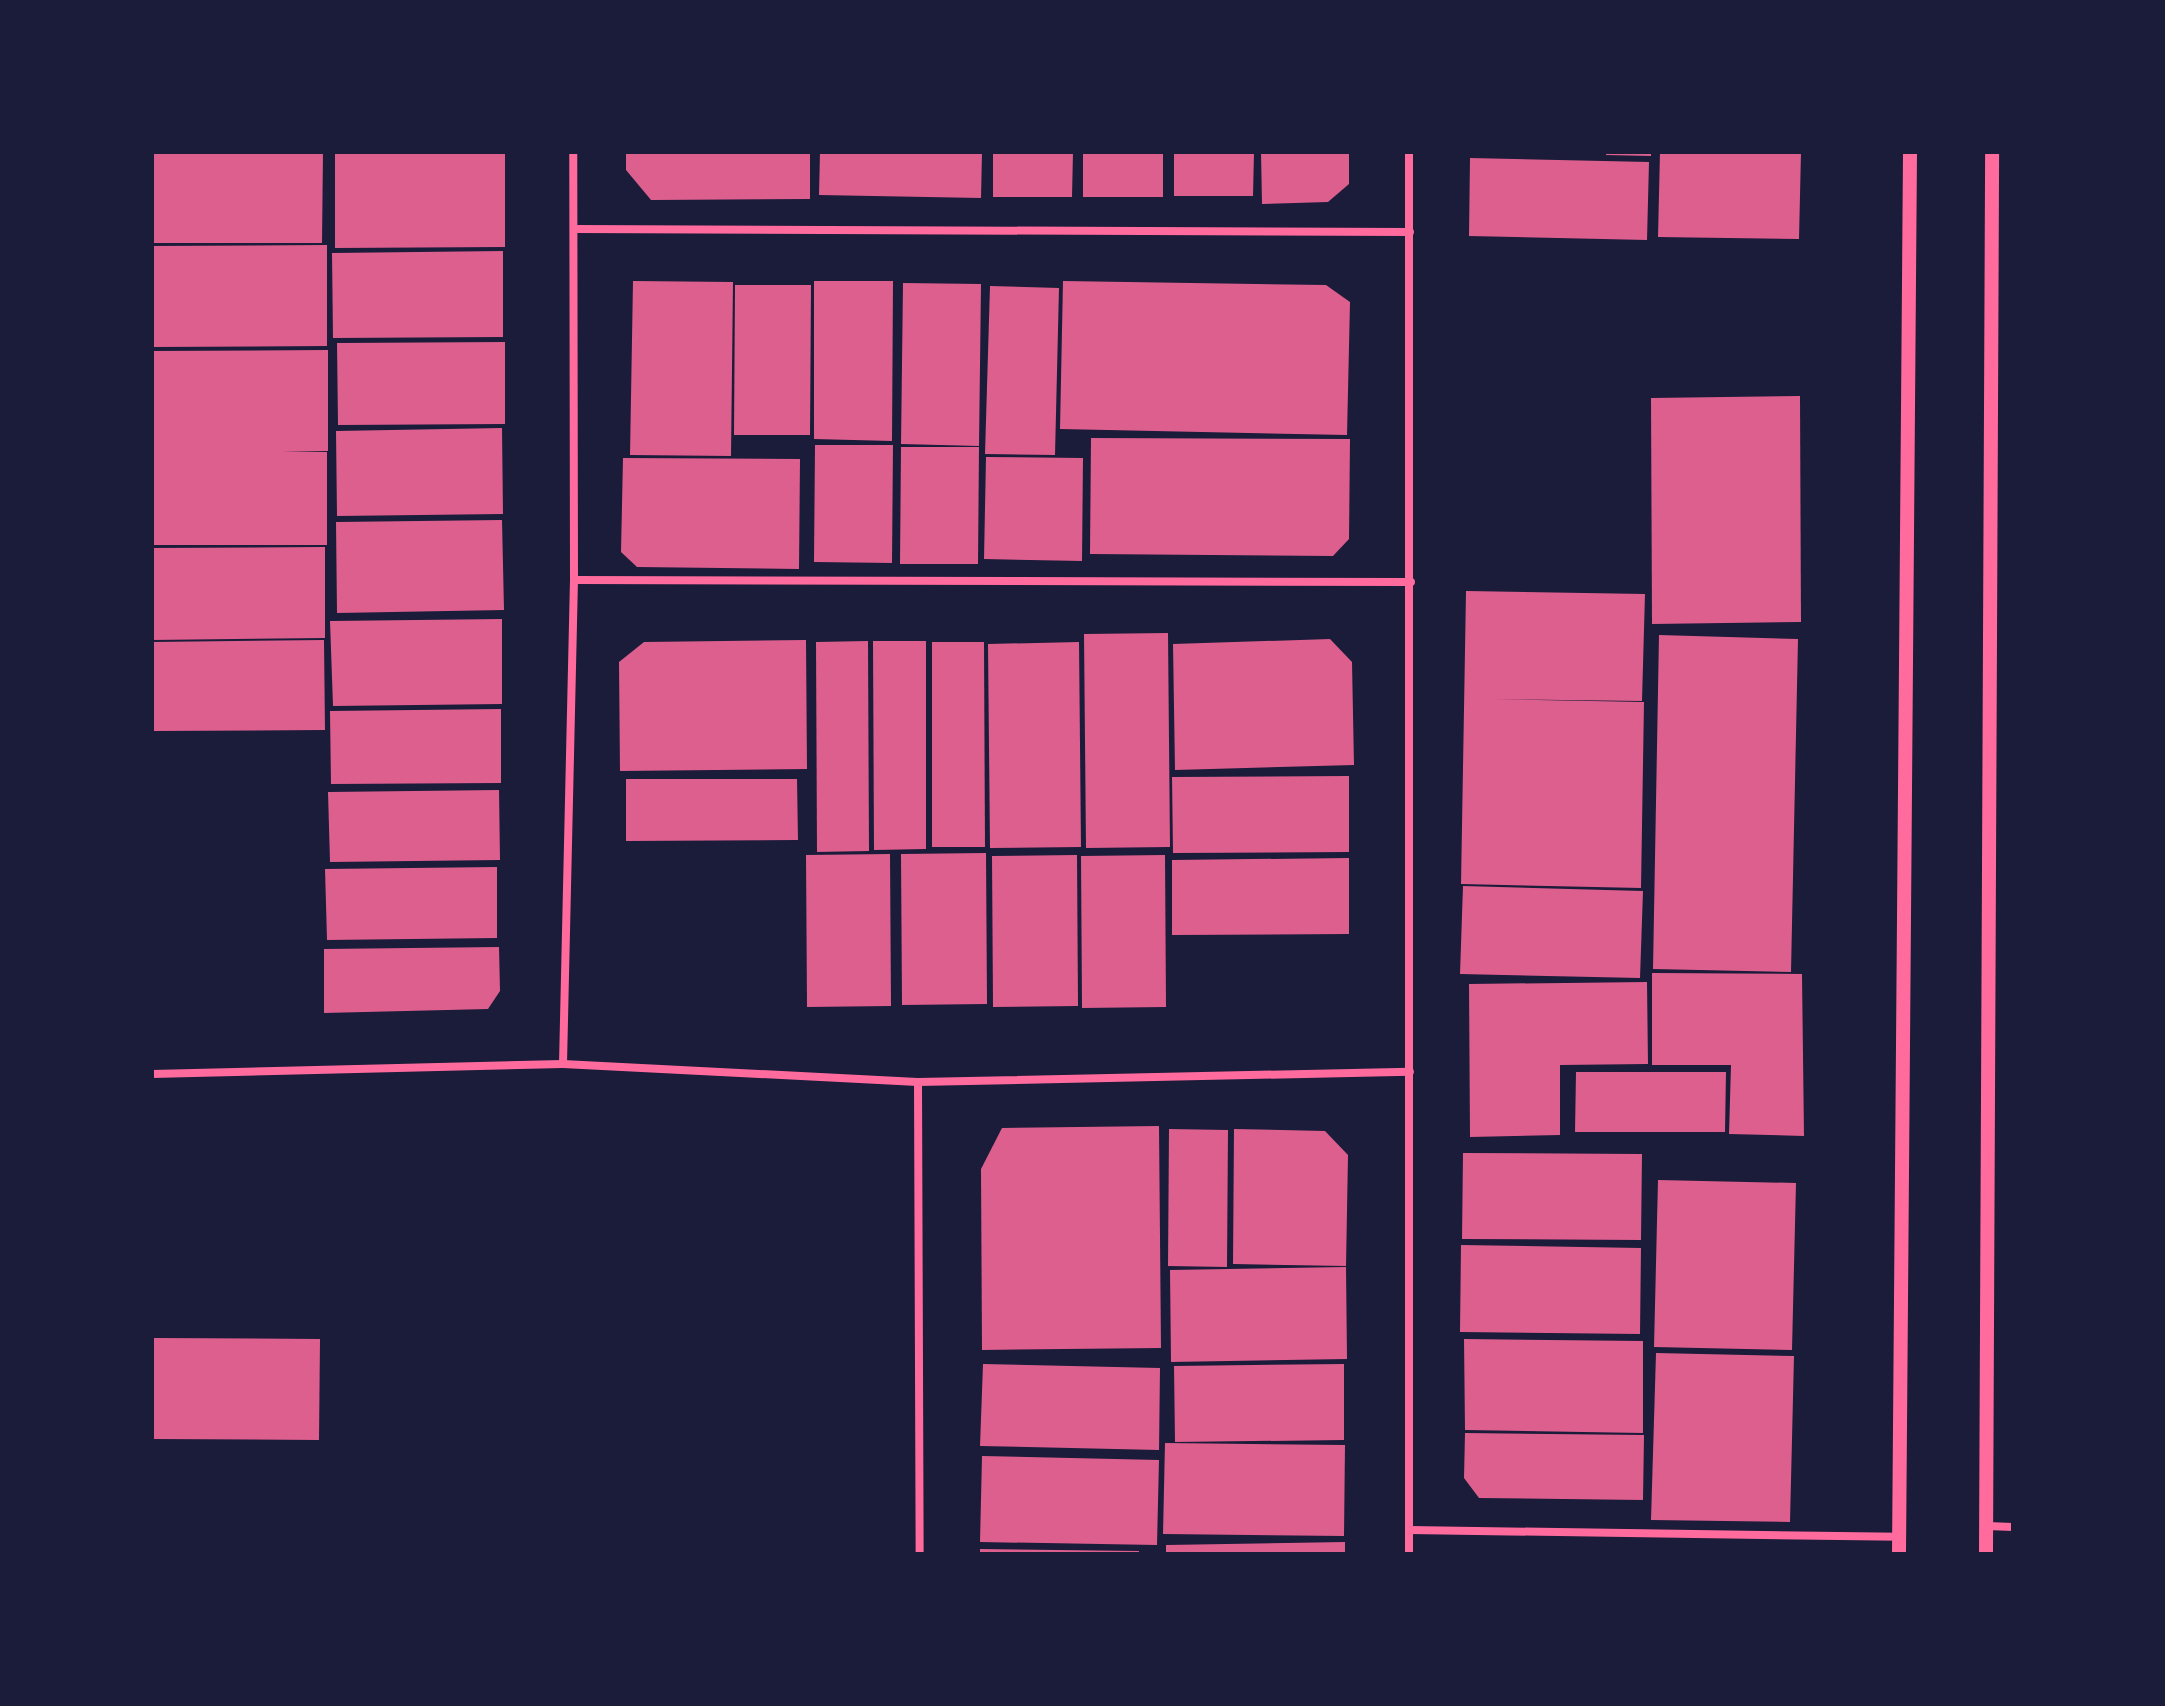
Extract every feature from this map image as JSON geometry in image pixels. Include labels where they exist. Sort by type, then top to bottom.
[{"type":"street","points":[[563,1064],[574,580],[573,152]]},
{"type":"street","points":[[1409,152],[1409,1554]]},
{"type":"street","points":[[1899,1554],[1910,152]]},
{"type":"street","points":[[1986,1554],[1992,152]]},
{"type":"street","points":[[574,229],[1410,232]]},
{"type":"street","points":[[574,580],[1411,582]]},
{"type":"street","points":[[152,1074],[563,1064],[918,1082],[1410,1072]]},
{"type":"street","points":[[918,1082],[920,1554]]},
{"type":"street","points":[[1987,1526],[2013,1527]]},
{"type":"street","points":[[1409,1530],[1899,1537]]},
{"type":"building","points":[[152,152],[323,152],[322,243],[152,243]]},
{"type":"building","points":[[335,152],[505,152],[505,247],[335,248]]},
{"type":"building","points":[[626,152],[810,152],[810,199],[651,200],[626,170]]},
{"type":"building","points":[[820,152],[982,152],[981,198],[819,195]]},
{"type":"building","points":[[993,152],[1073,152],[1072,197],[993,197]]},
{"type":"building","points":[[1083,152],[1163,152],[1163,197],[1083,197]]},
{"type":"building","points":[[1174,152],[1254,152],[1253,196],[1174,196]]},
{"type":"building","points":[[1261,152],[1349,152],[1349,184],[1328,202],[1262,204]]},
{"type":"building","points":[[1606,152],[1651,152],[1651,156],[1606,155]]},
{"type":"building","points":[[1660,152],[1801,152],[1799,239],[1658,237]]},
{"type":"building","points":[[1470,158],[1649,162],[1647,240],[1469,236]]},
{"type":"building","points":[[327,245],[327,346],[152,347],[152,246]]},
{"type":"building","points":[[503,251],[503,337],[333,338],[332,253]]},
{"type":"building","points":[[633,281],[733,282],[731,456],[630,455]]},
{"type":"building","points":[[814,281],[893,281],[892,441],[814,439]]},
{"type":"building","points":[[1063,281],[1326,285],[1350,302],[1347,435],[1060,429]]},
{"type":"building","points":[[903,283],[981,284],[979,446],[901,444]]},
{"type":"building","points":[[735,285],[811,285],[810,435],[734,435]]},
{"type":"building","points":[[990,286],[1059,288],[1055,455],[985,454]]},
{"type":"building","points":[[505,342],[505,424],[338,425],[337,343]]},
{"type":"building","points":[[328,350],[328,451],[282,451],[327,452],[327,545],[152,545],[152,351]]},
{"type":"building","points":[[1800,396],[1801,622],[1652,624],[1651,398]]},
{"type":"building","points":[[502,428],[503,514],[337,516],[336,431]]},
{"type":"building","points":[[1091,438],[1350,439],[1349,539],[1333,556],[1090,554]]},
{"type":"building","points":[[815,445],[893,445],[892,563],[814,562]]},
{"type":"building","points":[[901,447],[979,447],[978,564],[900,564]]},
{"type":"building","points":[[986,457],[1083,458],[1082,561],[984,559]]},
{"type":"building","points":[[623,458],[800,459],[799,569],[637,567],[621,552]]},
{"type":"building","points":[[502,520],[504,610],[337,613],[336,522]]},
{"type":"building","points":[[325,547],[325,638],[152,640],[152,548]]},
{"type":"building","points":[[1466,591],[1645,594],[1642,701],[1490,699],[1644,702],[1641,888],[1461,884]]},
{"type":"building","points":[[502,619],[502,704],[333,706],[330,621]]},
{"type":"building","points":[[1168,633],[1170,847],[1086,848],[1084,634]]},
{"type":"building","points":[[1659,635],[1798,639],[1791,972],[1653,969]]},
{"type":"building","points":[[1330,639],[1352,662],[1354,765],[1175,770],[1173,644]]},
{"type":"building","points":[[324,640],[325,730],[152,731],[152,642]]},
{"type":"building","points":[[806,640],[807,769],[620,771],[619,662],[644,642]]},
{"type":"building","points":[[868,641],[869,851],[817,852],[816,642]]},
{"type":"building","points":[[873,641],[926,641],[926,849],[874,850]]},
{"type":"building","points":[[932,642],[984,642],[985,847],[932,847]]},
{"type":"building","points":[[1079,642],[1081,847],[990,848],[988,644]]},
{"type":"building","points":[[501,709],[501,783],[331,784],[330,711]]},
{"type":"building","points":[[1349,776],[1349,852],[1173,853],[1172,777]]},
{"type":"building","points":[[626,779],[797,779],[798,840],[626,841]]},
{"type":"building","points":[[499,790],[500,860],[330,862],[328,792]]},
{"type":"building","points":[[986,853],[987,1004],[902,1005],[901,854]]},
{"type":"building","points":[[890,854],[891,1006],[807,1007],[806,855]]},
{"type":"building","points":[[1077,855],[1078,1006],[993,1007],[992,856]]},
{"type":"building","points":[[1165,855],[1166,1007],[1082,1008],[1081,856]]},
{"type":"building","points":[[1349,858],[1349,934],[1172,935],[1172,860]]},
{"type":"building","points":[[497,867],[497,938],[327,940],[325,869]]},
{"type":"building","points":[[1463,886],[1643,891],[1640,978],[1460,974]]},
{"type":"building","points":[[499,947],[500,991],[488,1009],[324,1013],[324,949]]},
{"type":"building","points":[[1652,973],[1802,974],[1804,1136],[1729,1134],[1731,1065],[1652,1065]]},
{"type":"building","points":[[1647,982],[1648,1064],[1560,1065],[1560,1135],[1470,1137],[1469,984]]},
{"type":"building","points":[[1576,1072],[1726,1072],[1725,1132],[1575,1132]]},
{"type":"building","points":[[1159,1126],[1161,1348],[982,1350],[981,1169],[1002,1128]]},
{"type":"building","points":[[1169,1129],[1228,1130],[1227,1267],[1168,1266]]},
{"type":"building","points":[[1234,1129],[1325,1131],[1348,1155],[1346,1266],[1233,1264]]},
{"type":"building","points":[[1463,1153],[1642,1154],[1641,1240],[1462,1239]]},
{"type":"building","points":[[1658,1180],[1796,1183],[1792,1350],[1654,1347]]},
{"type":"building","points":[[1461,1245],[1641,1248],[1640,1334],[1460,1332]]},
{"type":"building","points":[[1346,1267],[1347,1359],[1171,1362],[1170,1270]]},
{"type":"building","points":[[152,1338],[320,1339],[319,1440],[152,1439]]},
{"type":"building","points":[[1464,1339],[1643,1341],[1643,1433],[1465,1430]]},
{"type":"building","points":[[1656,1353],[1794,1356],[1790,1522],[1651,1520]]},
{"type":"building","points":[[983,1364],[1160,1368],[1159,1450],[980,1446]]},
{"type":"building","points":[[1344,1364],[1344,1440],[1175,1442],[1174,1366]]},
{"type":"building","points":[[1465,1433],[1644,1435],[1643,1500],[1479,1498],[1464,1478]]},
{"type":"building","points":[[1165,1443],[1345,1445],[1344,1536],[1163,1534]]},
{"type":"building","points":[[982,1456],[1159,1460],[1157,1545],[980,1542]]},
{"type":"building","points":[[1345,1542],[1345,1554],[1166,1554],[1166,1545]]},
{"type":"building","points":[[980,1549],[1139,1551],[1139,1554],[980,1554]]}]
